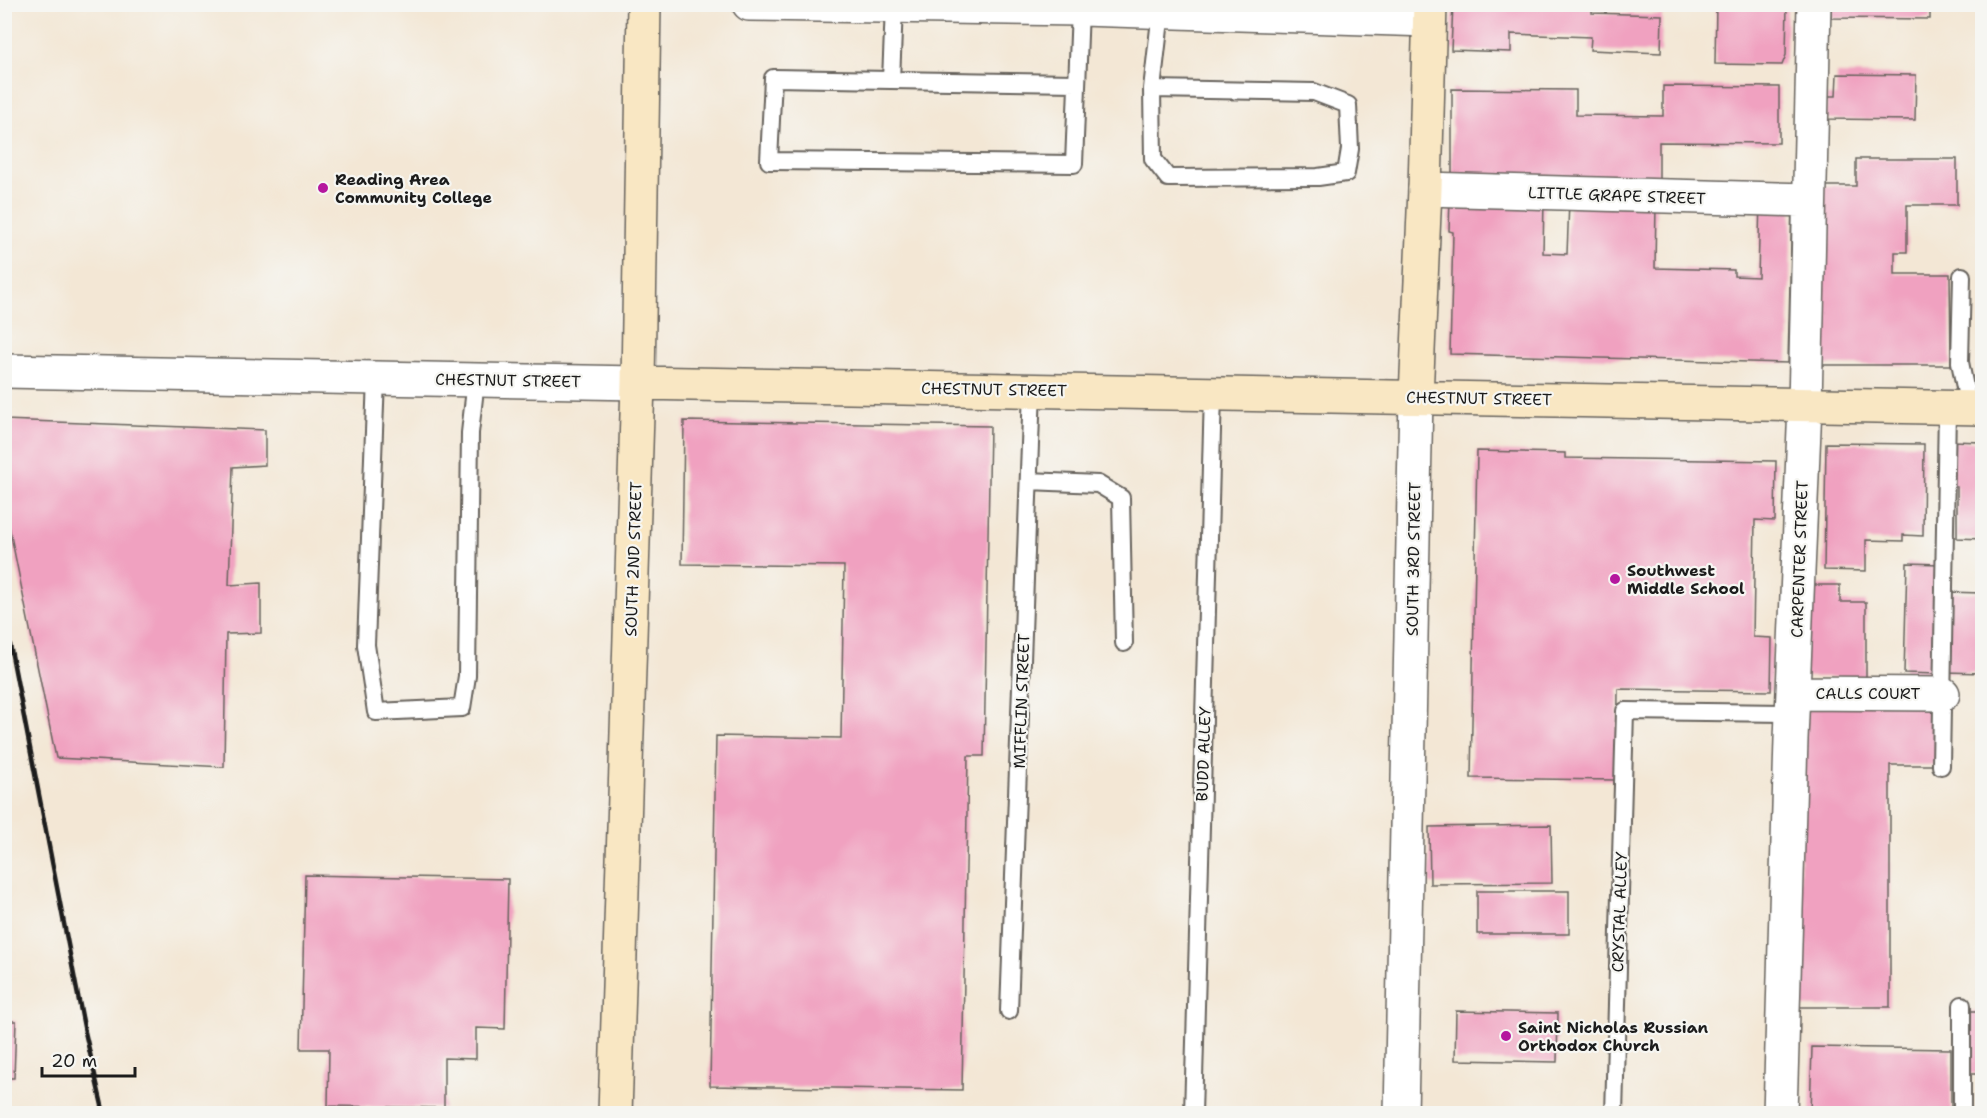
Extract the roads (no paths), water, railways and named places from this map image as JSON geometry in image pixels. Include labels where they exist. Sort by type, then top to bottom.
[{"type":"street","name":"SOUTH 2ND STREET","points":[[615,1113],[638,383],[644,4]]},
{"type":"street","points":[[749,4],[1161,11],[1430,12]]},
{"type":"street","name":"CARPENTER STREET","points":[[1780,1113],[1805,405],[1814,4]]},
{"type":"street","name":"SOUTH 3RD STREET","points":[[1401,1113],[1416,397],[1430,12]]},
{"type":"street","name":"LITTLE GRAPE STREET","points":[[1425,189],[1809,200]]},
{"type":"street","name":"CHESTNUT STREET","points":[[4,371],[1966,408]]},
{"type":"street","name":"CALLS COURT","points":[[1793,703],[1943,694]]},
{"type":"lane","points":[[891,80],[894,7]]},
{"type":"lane","points":[[1077,83],[773,78],[769,161],[1074,164],[1080,9]]},
{"type":"lane","points":[[1152,89],[1314,92],[1348,105],[1350,149],[1346,173],[1318,177],[1168,178],[1153,159],[1152,89],[1161,11]]},
{"type":"lane","points":[[1941,766],[1943,694],[1966,408],[1960,362],[1962,276]]},
{"type":"lane","points":[[376,378],[366,645],[376,712],[462,708],[467,676],[470,433],[476,380]]},
{"type":"lane","name":"MIFFLIN STREET","points":[[1009,1011],[1032,390]]},
{"type":"lane","name":"BUDD ALLEY","points":[[1193,1113],[1213,394]]},
{"type":"lane","points":[[1029,481],[1098,484],[1121,498],[1124,643]]},
{"type":"lane","name":"CRYSTAL ALLEY","points":[[1614,1113],[1625,711],[1793,703]]},
{"type":"lane","points":[[1962,1005],[1962,1113]]},
{"type":"railway","points":[[4,614],[85,1032],[104,1114]]},
{"type":"place","name":"Reading Area Community College","points":[[323,188]]},
{"type":"place","name":"Southwest Middle School","points":[[1615,579]]},
{"type":"place","name":"Saint Nicholas Russian Orthodox Church","points":[[1506,1036]]}]
